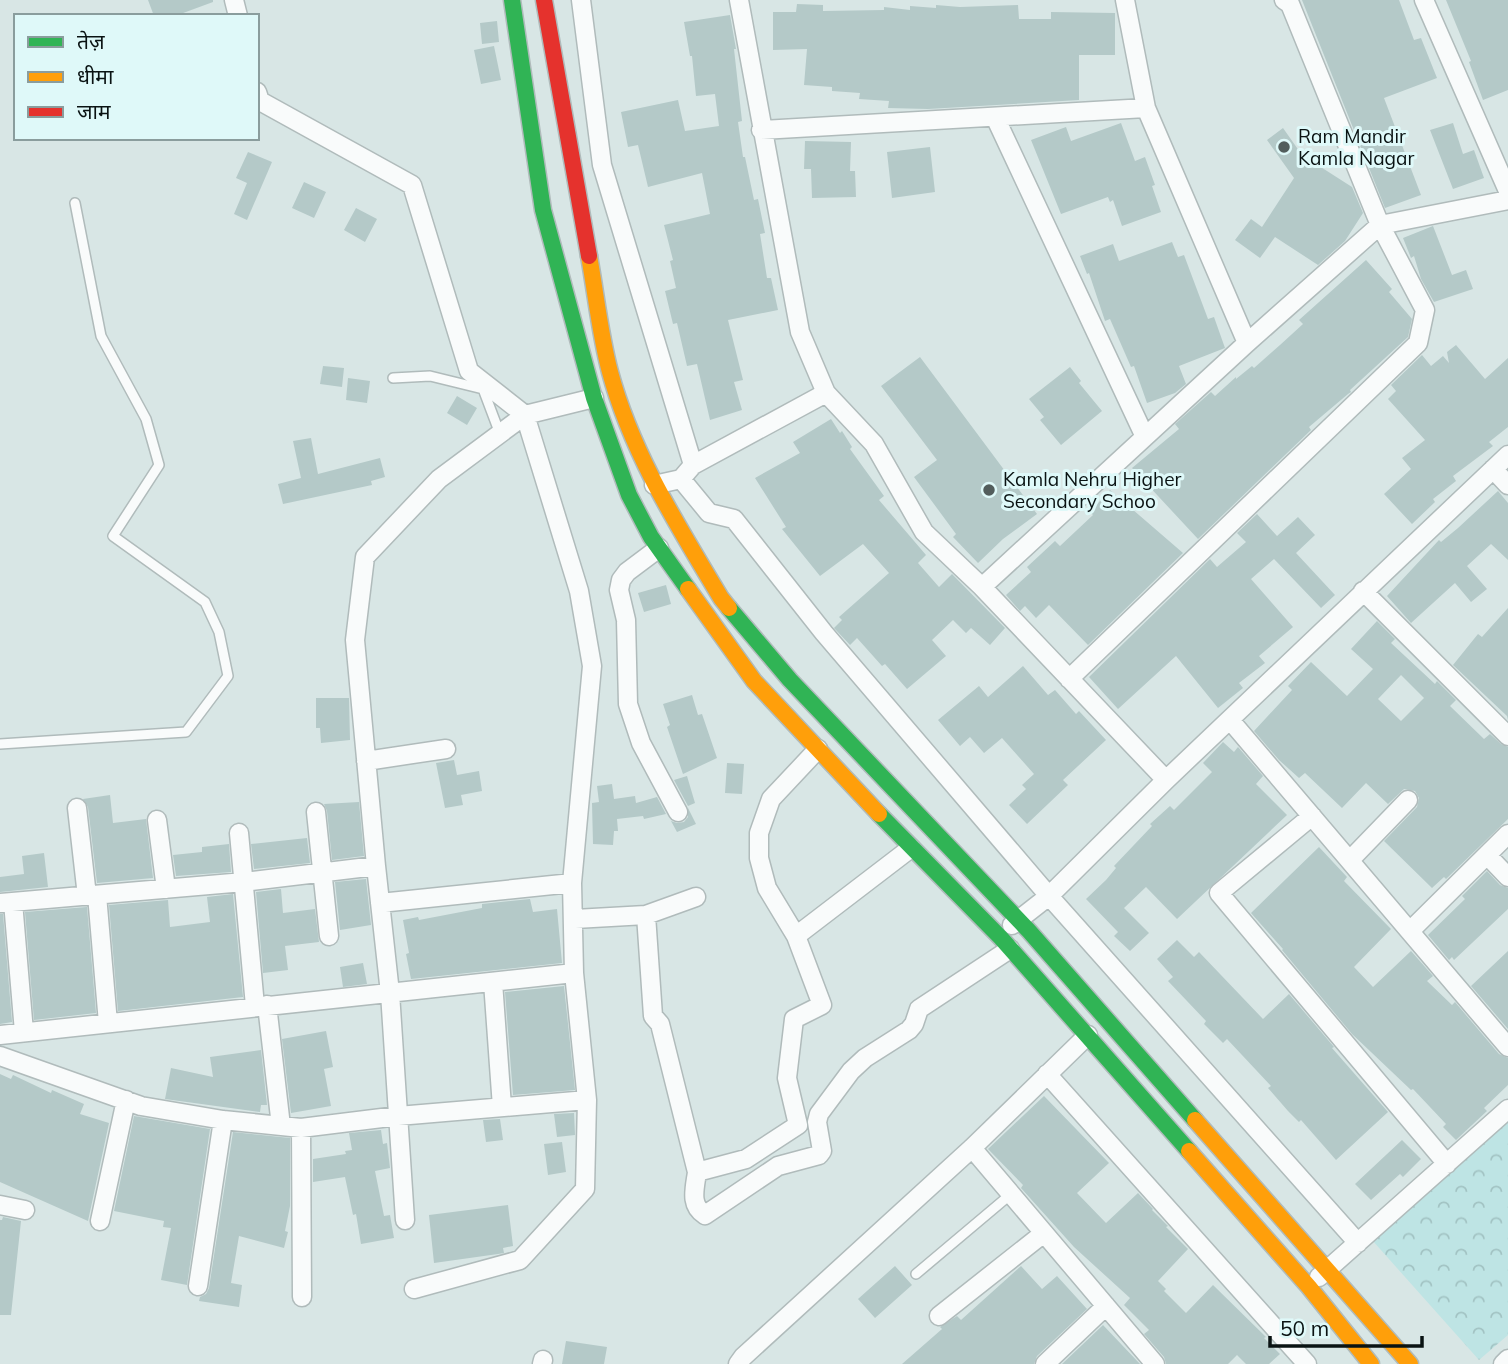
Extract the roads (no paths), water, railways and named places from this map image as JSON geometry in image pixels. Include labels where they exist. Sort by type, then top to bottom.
[{"type":"main road","points":[[512,0],[543,210],[594,398],[629,495],[659,548],[754,681],[911,848],[1005,942],[1309,1287],[1371,1364]]},
{"type":"main road","points":[[544,0],[610,372],[654,485],[720,597],[790,680],[1018,920],[1410,1364]]},
{"type":"street","points":[[580,0],[602,165],[693,465]]},
{"type":"street","points":[[739,0],[800,332],[826,393],[874,444],[925,532],[982,587],[1166,780]]},
{"type":"street","points":[[1125,0],[1146,108],[1247,343]]},
{"type":"street","points":[[1069,680],[1418,343],[1425,310],[1380,225],[1290,4],[1284,0]]},
{"type":"street","points":[[1424,0],[1508,191]]},
{"type":"street","points":[[259,98],[260,101],[412,185],[469,371],[525,415],[579,591],[592,666],[572,883],[575,972],[587,1100],[585,1189],[520,1260],[414,1289]]},
{"type":"street","points":[[761,130],[1146,108]]},
{"type":"street","points":[[995,117],[1145,437]]},
{"type":"street","points":[[982,587],[1247,343],[1380,225],[1508,200]]},
{"type":"street","points":[[654,485],[681,479],[693,465],[826,393]]},
{"type":"street","points":[[405,1220],[390,993],[355,640],[365,557],[439,479],[525,415],[594,398]]},
{"type":"street","points":[[646,915],[653,1016],[660,1024],[697,1172],[694,1199],[705,1215],[778,1166],[819,1155],[822,1151],[817,1122],[821,1110],[851,1070],[909,1030],[919,1009],[1005,942],[1018,920],[1049,896],[1166,780],[1508,455]]},
{"type":"street","points":[[1493,469],[1508,485]]},
{"type":"street","points":[[681,479],[709,513],[734,519],[824,633],[1049,896],[1358,1243]]},
{"type":"street","points":[[659,548],[627,572],[621,580],[619,590],[626,620],[628,704],[641,743],[678,812]]},
{"type":"street","points":[[1363,591],[1508,736]]},
{"type":"street","points":[[1230,720],[1508,1047]]},
{"type":"street","points":[[366,761],[446,749]]},
{"type":"street","points":[[697,1172],[746,1159],[798,1125],[787,1078],[794,1019],[822,1005],[796,936],[761,873],[759,833],[771,799],[818,749]]},
{"type":"street","points":[[1350,860],[1408,800]]},
{"type":"street","points":[[77,808],[92,896],[108,1023]]},
{"type":"street","points":[[316,812],[329,936]]},
{"type":"street","points":[[1312,816],[1219,893],[1447,1164]]},
{"type":"street","points":[[157,820],[166,889]]},
{"type":"street","points":[[239,833],[261,1006],[281,1126]]},
{"type":"street","points":[[1410,931],[1508,834]]},
{"type":"street","points":[[796,936],[911,848]]},
{"type":"street","points":[[1487,855],[1508,877]]},
{"type":"street","points":[[24,1032],[6,903],[244,882],[376,866]]},
{"type":"street","points":[[380,903],[572,883]]},
{"type":"street","points":[[575,919],[646,915],[696,897]]},
{"type":"street","points":[[0,1035],[575,972]]},
{"type":"street","points":[[493,982],[502,1107]]},
{"type":"street","points":[[738,1364],[972,1148],[1088,1035]]},
{"type":"street","points":[[0,1056],[141,1106],[223,1120],[301,1128],[398,1116],[587,1100]]},
{"type":"street","points":[[1047,1074],[1307,1364]]},
{"type":"street","points":[[100,1221],[126,1100]]},
{"type":"street","points":[[1309,1287],[1508,1108]]},
{"type":"street","points":[[198,1286],[223,1120]]},
{"type":"street","points":[[301,1128],[302,1297]]},
{"type":"street","points":[[972,1148],[1156,1364]]},
{"type":"street","points":[[0,1205],[25,1210]]},
{"type":"street","points":[[939,1316],[1044,1233]]},
{"type":"street","points":[[1045,1364],[1106,1306]]},
{"type":"street","points":[[1503,1364],[1508,1359]]},
{"type":"lane","points":[[0,744],[186,732],[228,676],[219,632],[205,603],[113,536],[159,465],[146,419],[101,336],[75,204]]},
{"type":"lane","points":[[393,378],[430,376],[483,390],[500,434]]},
{"type":"lane","points":[[916,1274],[1011,1194]]},
{"type":"place","name":"Ram Mandir Kamla Nagar","points":[[1284,147]]},
{"type":"place","name":"Kamla Nehru Higher Secondary Schoo","points":[[989,490]]}]
